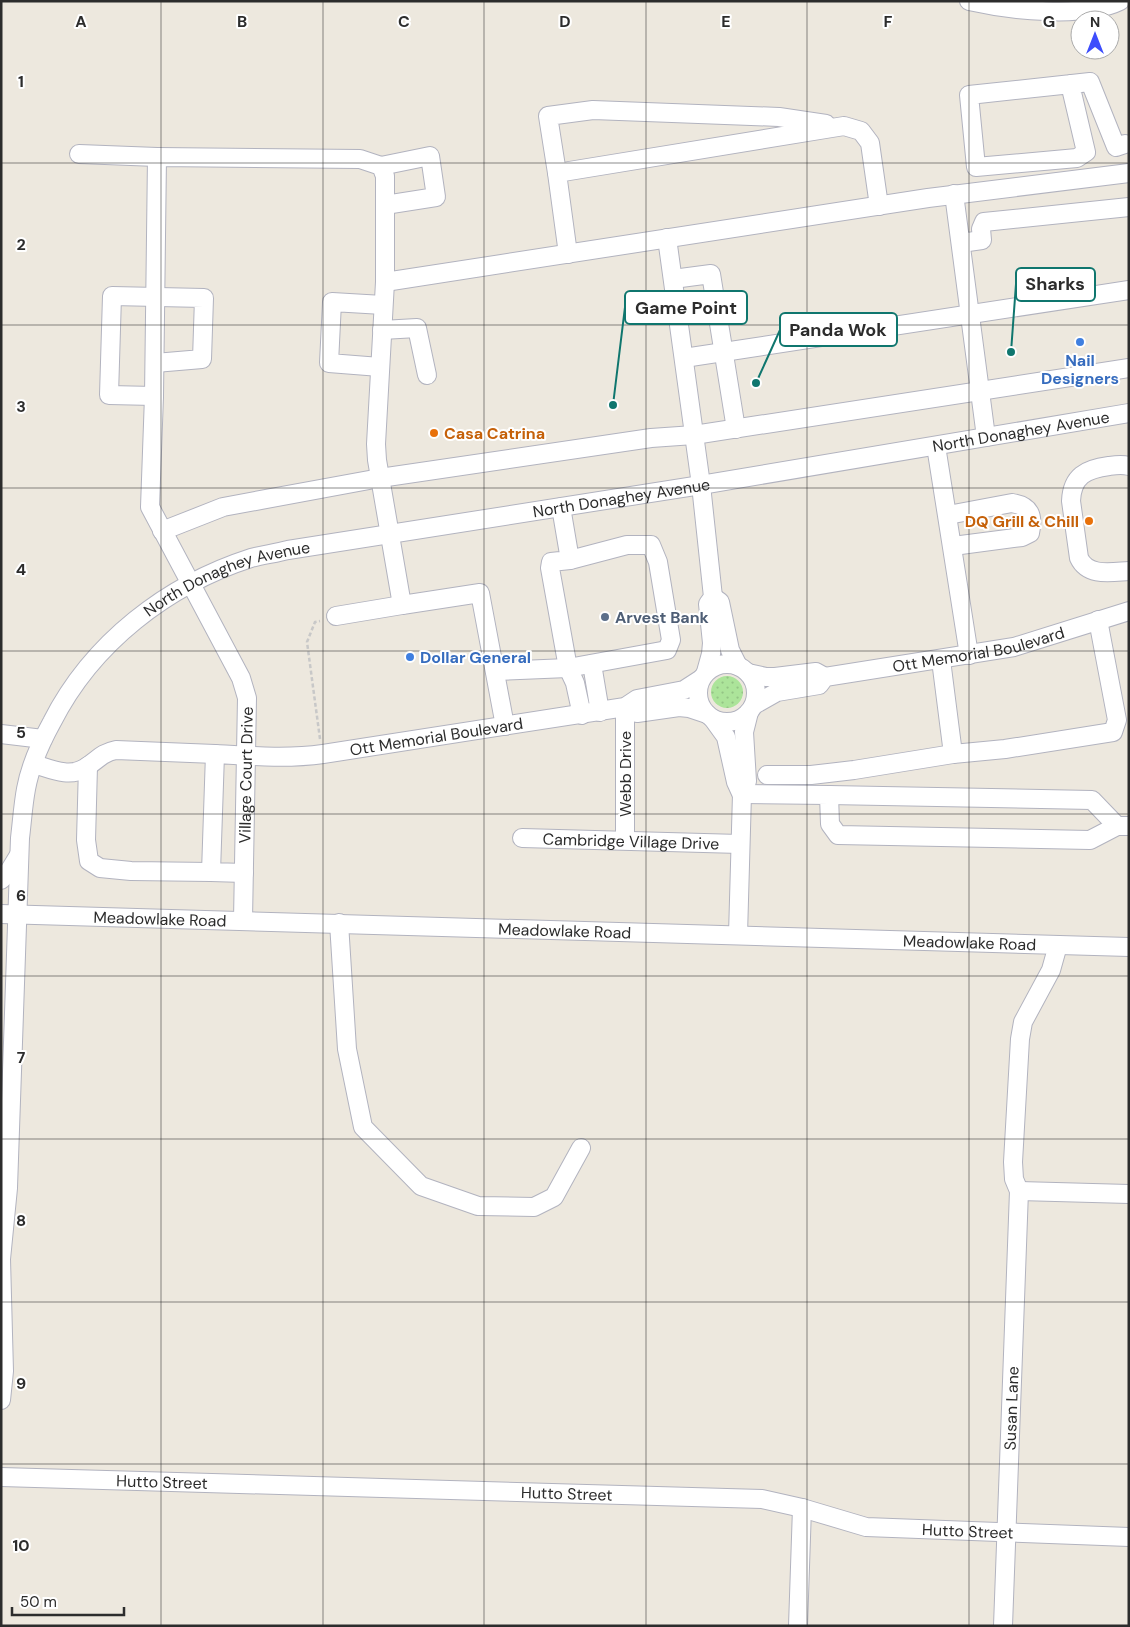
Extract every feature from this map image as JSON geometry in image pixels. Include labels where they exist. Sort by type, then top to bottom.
[{"type":"street","points":[[969,1],[1008,9],[1070,12],[1111,6],[1120,1]]},
{"type":"street","points":[[1070,84],[1086,152],[1078,158],[976,167],[970,96],[1070,84],[1090,82],[1116,147],[1128,146]]},
{"type":"street","points":[[568,254],[558,173],[548,116],[593,110],[779,117],[844,126],[861,131],[870,143],[878,206]]},
{"type":"street","points":[[558,173],[844,126]]},
{"type":"street","points":[[79,154],[158,157],[360,159],[381,166],[430,156],[436,197],[385,205]]},
{"type":"street","name":"Village Court Drive","points":[[158,157],[155,363],[150,507],[241,678],[247,698],[243,920]]},
{"type":"street","points":[[1078,158],[1082,179]]},
{"type":"street","points":[[995,165],[998,189]]},
{"type":"street","points":[[381,166],[385,176],[385,282],[376,444],[402,605]]},
{"type":"street","points":[[385,282],[954,194],[1129,173]]},
{"type":"street","points":[[954,194],[986,437]]},
{"type":"street","points":[[961,243],[982,240],[981,229],[984,222],[1129,207]]},
{"type":"street","points":[[667,238],[701,485],[713,597],[708,604],[712,654],[698,690],[698,699],[701,707],[726,737],[736,782],[742,794]]},
{"type":"street","points":[[673,279],[711,274],[736,429]]},
{"type":"street","points":[[684,358],[1129,290]]},
{"type":"street","points":[[154,396],[109,395],[112,296],[204,298],[202,360],[155,363]]},
{"type":"street","points":[[380,367],[329,363],[331,310],[332,302],[384,305]]},
{"type":"street","points":[[382,330],[418,328],[426,375]]},
{"type":"street","points":[[162,531],[223,507],[380,478],[651,438],[694,435],[736,429],[1129,368]]},
{"type":"street","name":"North Donaghey Avenue","points":[[1,1400],[4,1371],[1,1259],[8,1188],[10,914],[20,855],[20,838],[26,788],[43,739],[67,695],[88,666],[118,634],[158,602],[190,584],[252,558],[288,550],[561,508],[1129,413]]},
{"type":"street","points":[[936,446],[970,655]]},
{"type":"street","points":[[1129,466],[1122,464],[1091,470],[1080,476],[1074,483],[1071,492],[1079,558],[1082,564],[1088,570],[1105,572],[1129,571]]},
{"type":"street","points":[[948,515],[1012,503],[1022,504],[1030,512],[1032,524],[1030,533],[1022,537],[953,546]]},
{"type":"street","points":[[561,508],[570,560]]},
{"type":"street","points":[[495,671],[568,668],[667,650],[671,640],[658,562],[651,545],[627,545],[570,560],[551,562],[550,568],[568,668],[575,683],[582,714]]},
{"type":"street","points":[[336,616],[480,593],[505,726]]},
{"type":"street","points":[[713,597],[720,602],[730,650],[753,680],[756,688],[756,699],[751,708],[744,732],[747,781],[742,794],[738,935]]},
{"type":"street","name":"Ott Memorial Boulevard","points":[[743,669],[766,677],[816,672],[825,677],[941,660],[1014,647],[1129,611]]},
{"type":"street","points":[[767,775],[811,775],[854,770],[952,754],[1005,749],[1113,732],[1117,720],[1098,620]]},
{"type":"street","points":[[941,660],[952,754]]},
{"type":"street","points":[[592,664],[600,712]]},
{"type":"street","points":[[704,676],[713,667],[721,664],[730,664],[743,669]]},
{"type":"street","name":"Ott Memorial Boulevard","points":[[88,766],[99,756],[116,750],[246,756],[310,756],[625,707],[637,699],[684,690],[704,676]]},
{"type":"street","name":"Ott Memorial Boulevard","points":[[751,708],[777,692],[818,685],[825,677]]},
{"type":"street","name":"Ott Memorial Boulevard","points":[[625,707],[638,713],[689,708],[710,716]]},
{"type":"street","name":"Webb Drive","points":[[625,707],[625,840]]},
{"type":"street","points":[[710,716],[721,722],[732,722],[740,719],[751,708]]},
{"type":"street","points":[[1,734],[43,739]]},
{"type":"street","points":[[212,872],[215,754]]},
{"type":"street","points":[[34,764],[70,773],[88,766],[86,840],[89,860],[100,868],[131,871],[244,873]]},
{"type":"street","points":[[742,794],[830,795],[1092,800],[1123,826],[1090,840],[838,835],[830,824],[830,795]]},
{"type":"street","name":"Cambridge Village Drive","points":[[522,838],[740,844]]},
{"type":"street","points":[[1,880],[20,855]]},
{"type":"street","name":"Meadowlake Road","points":[[10,914],[1129,946]]},
{"type":"street","points":[[339,922],[347,1050],[363,1127],[421,1186],[478,1206],[534,1206],[554,1197],[581,1148]]},
{"type":"street","name":"Susan Lane","points":[[1003,1626],[1018,1191],[1012,1162],[1020,1040],[1023,1022],[1051,970],[1058,945]]},
{"type":"street","points":[[1018,1191],[1129,1194]]},
{"type":"street","name":"Hutto Street","points":[[1,1477],[762,1499],[802,1508],[866,1528],[1129,1537]]},
{"type":"street","points":[[798,1626],[802,1508]]},
{"type":"path","points":[[323,754],[306,642],[315,622],[336,616]]},
{"type":"green space","points":[[727,676],[733,677],[738,681],[742,686],[742,698],[738,703],[733,707],[727,708],[721,707],[716,703],[712,698],[711,692],[712,686],[716,681],[721,677]]},
{"type":"place","name":"Nail Designers","points":[[1080,342]]},
{"type":"place","name":"Sharks","points":[[1011,352]]},
{"type":"place","name":"Panda Wok","points":[[756,383]]},
{"type":"place","name":"Game Point","points":[[613,405]]},
{"type":"place","name":"Casa Catrina","points":[[434,433]]},
{"type":"place","name":"DQ Grill & Chill","points":[[1089,521]]},
{"type":"place","name":"Arvest Bank","points":[[605,617]]},
{"type":"place","name":"Dollar General","points":[[410,657]]}]
